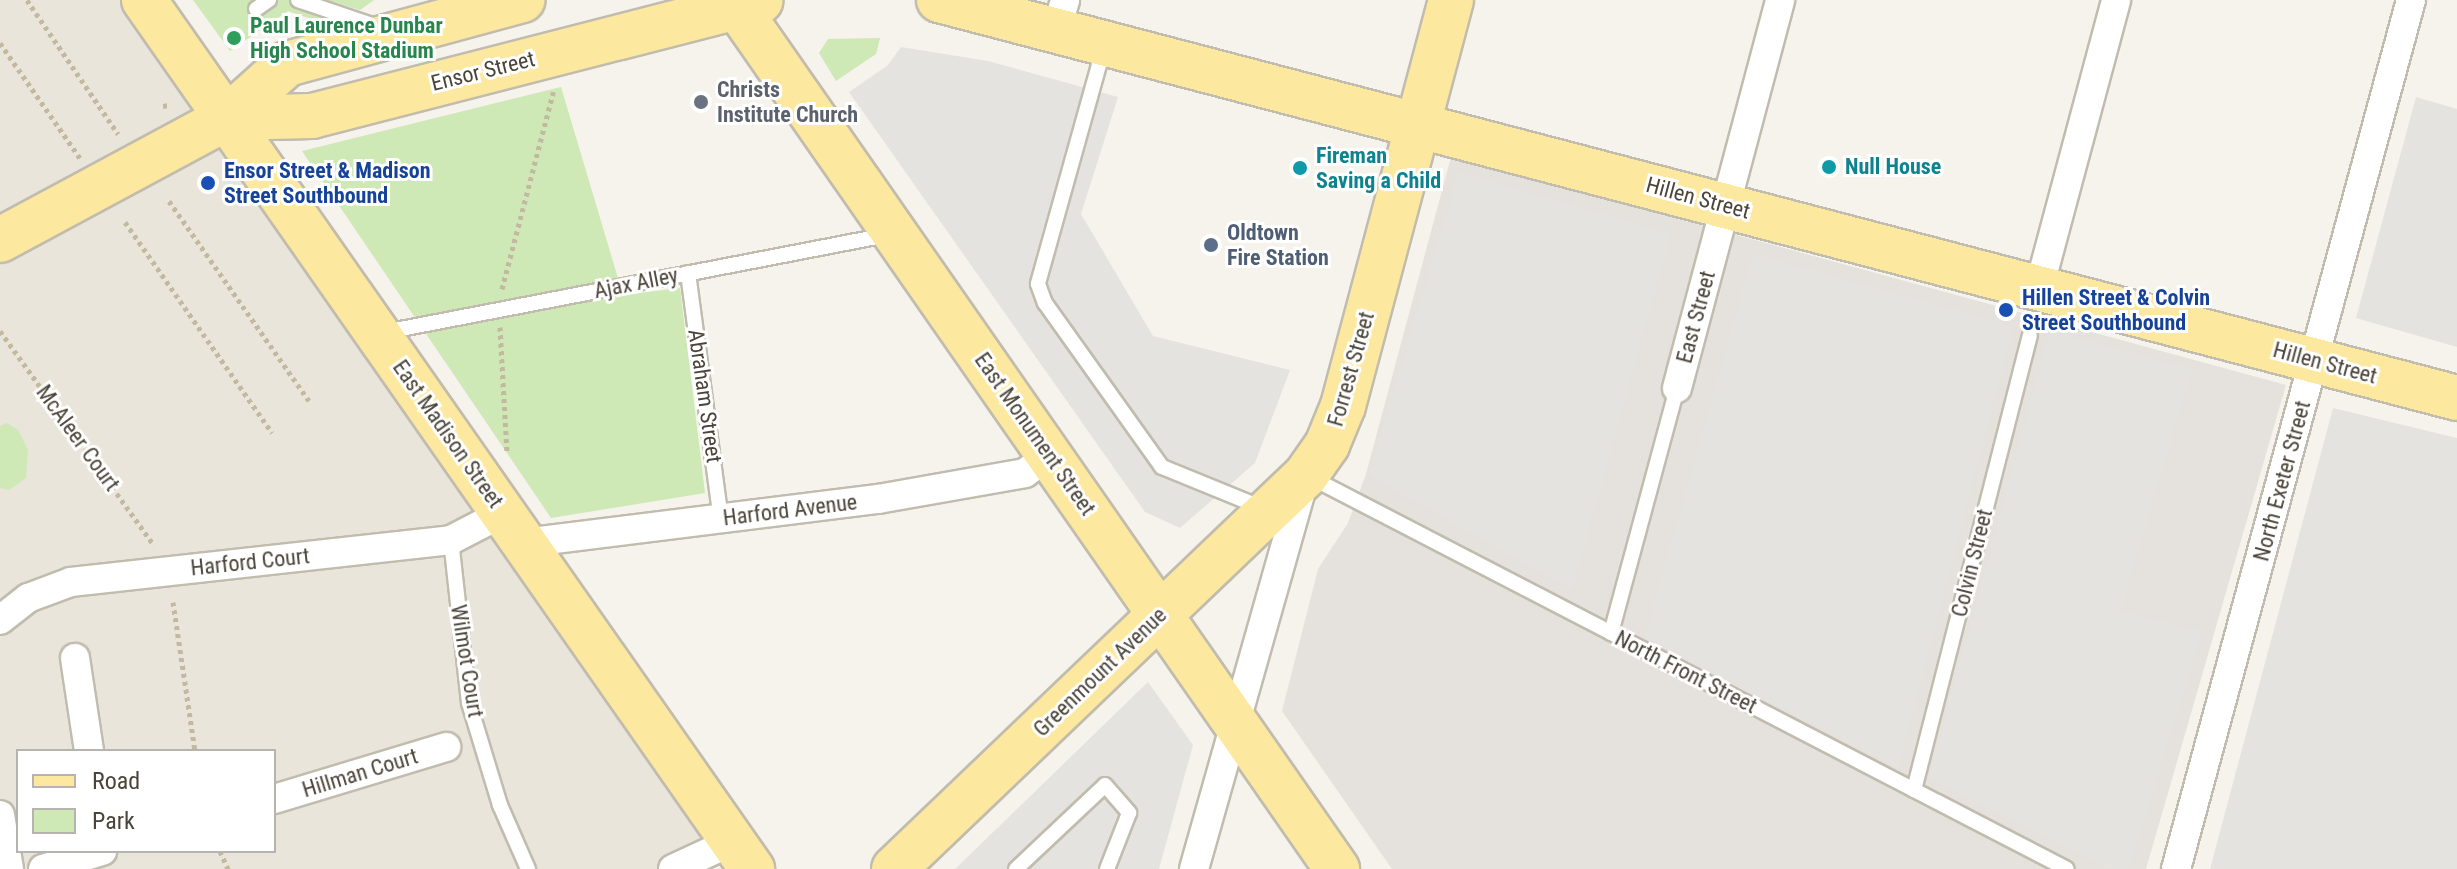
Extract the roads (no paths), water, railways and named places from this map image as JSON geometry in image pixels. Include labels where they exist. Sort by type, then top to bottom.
[{"type":"main road","name":"East Madison Street","points":[[144,0],[743,855]]},
{"type":"main road","name":"Ensor Street","points":[[0,240],[227,118],[287,64],[522,0]]},
{"type":"main road","name":"Hillen Street","points":[[939,0],[1061,15],[1105,43],[2457,398]]},
{"type":"main road","name":"Forrest Street","points":[[1306,475],[1327,445],[1343,406],[1451,0]]},
{"type":"main road","name":"Ensor Street","points":[[227,118],[312,116],[745,2]]},
{"type":"main road","name":"East Monument Street","points":[[745,2],[895,234],[1337,869]]},
{"type":"main road","name":"Greenmount Avenue","points":[[894,869],[1306,475]]},
{"type":"street","name":"East Street","points":[[1677,388],[1780,0]]},
{"type":"street","points":[[2039,288],[2116,0]]},
{"type":"street","name":"North Exeter Street","points":[[2176,869],[2411,0]]},
{"type":"street","name":"Harford Avenue","points":[[514,528],[721,519],[1025,473],[1049,455]]},
{"type":"street","name":"Forrest Street","points":[[1194,869],[1239,726],[1306,475]]},
{"type":"street","name":"Harford Court","points":[[0,620],[28,598],[71,582],[451,540],[514,528]]},
{"type":"street","points":[[75,658],[89,749]]},
{"type":"street","name":"Hillman Court","points":[[276,798],[446,747]]},
{"type":"street","points":[[0,815],[9,869]]},
{"type":"street","points":[[43,869],[96,853]]},
{"type":"street","points":[[673,869],[743,855]]},
{"type":"lane","points":[[256,9],[269,0]]},
{"type":"lane","points":[[298,0],[397,34]]},
{"type":"lane","points":[[1105,43],[1038,284],[1041,294],[1162,467],[1269,511]]},
{"type":"lane","name":"Ajax Alley","points":[[378,334],[895,234]]},
{"type":"lane","name":"Abraham Street","points":[[688,273],[721,519]]},
{"type":"lane","name":"Colvin Street","points":[[1914,790],[2030,336]]},
{"type":"lane","name":"East Street","points":[[1611,633],[1677,388]]},
{"type":"lane","name":"North Front Street","points":[[1306,475],[2067,869]]},
{"type":"lane","name":"Wilmot Court","points":[[451,540],[469,703],[500,805],[528,869]]},
{"type":"lane","points":[[1016,869],[1105,785],[1129,813],[1107,869]]},
{"type":"place","name":"Paul Laurence Dunbar High School Stadium","points":[[234,38]]},
{"type":"place","name":"Christs Institute Church","points":[[701,102]]},
{"type":"place","name":"Null House","points":[[1829,167]]},
{"type":"place","name":"Fireman Saving a Child","points":[[1300,168]]},
{"type":"place","name":"Ensor Street & Madison Street Southbound","points":[[208,183]]},
{"type":"place","name":"Oldtown Fire Station","points":[[1211,245]]},
{"type":"place","name":"Hillen Street & Colvin Street Southbound","points":[[2006,310]]}]
